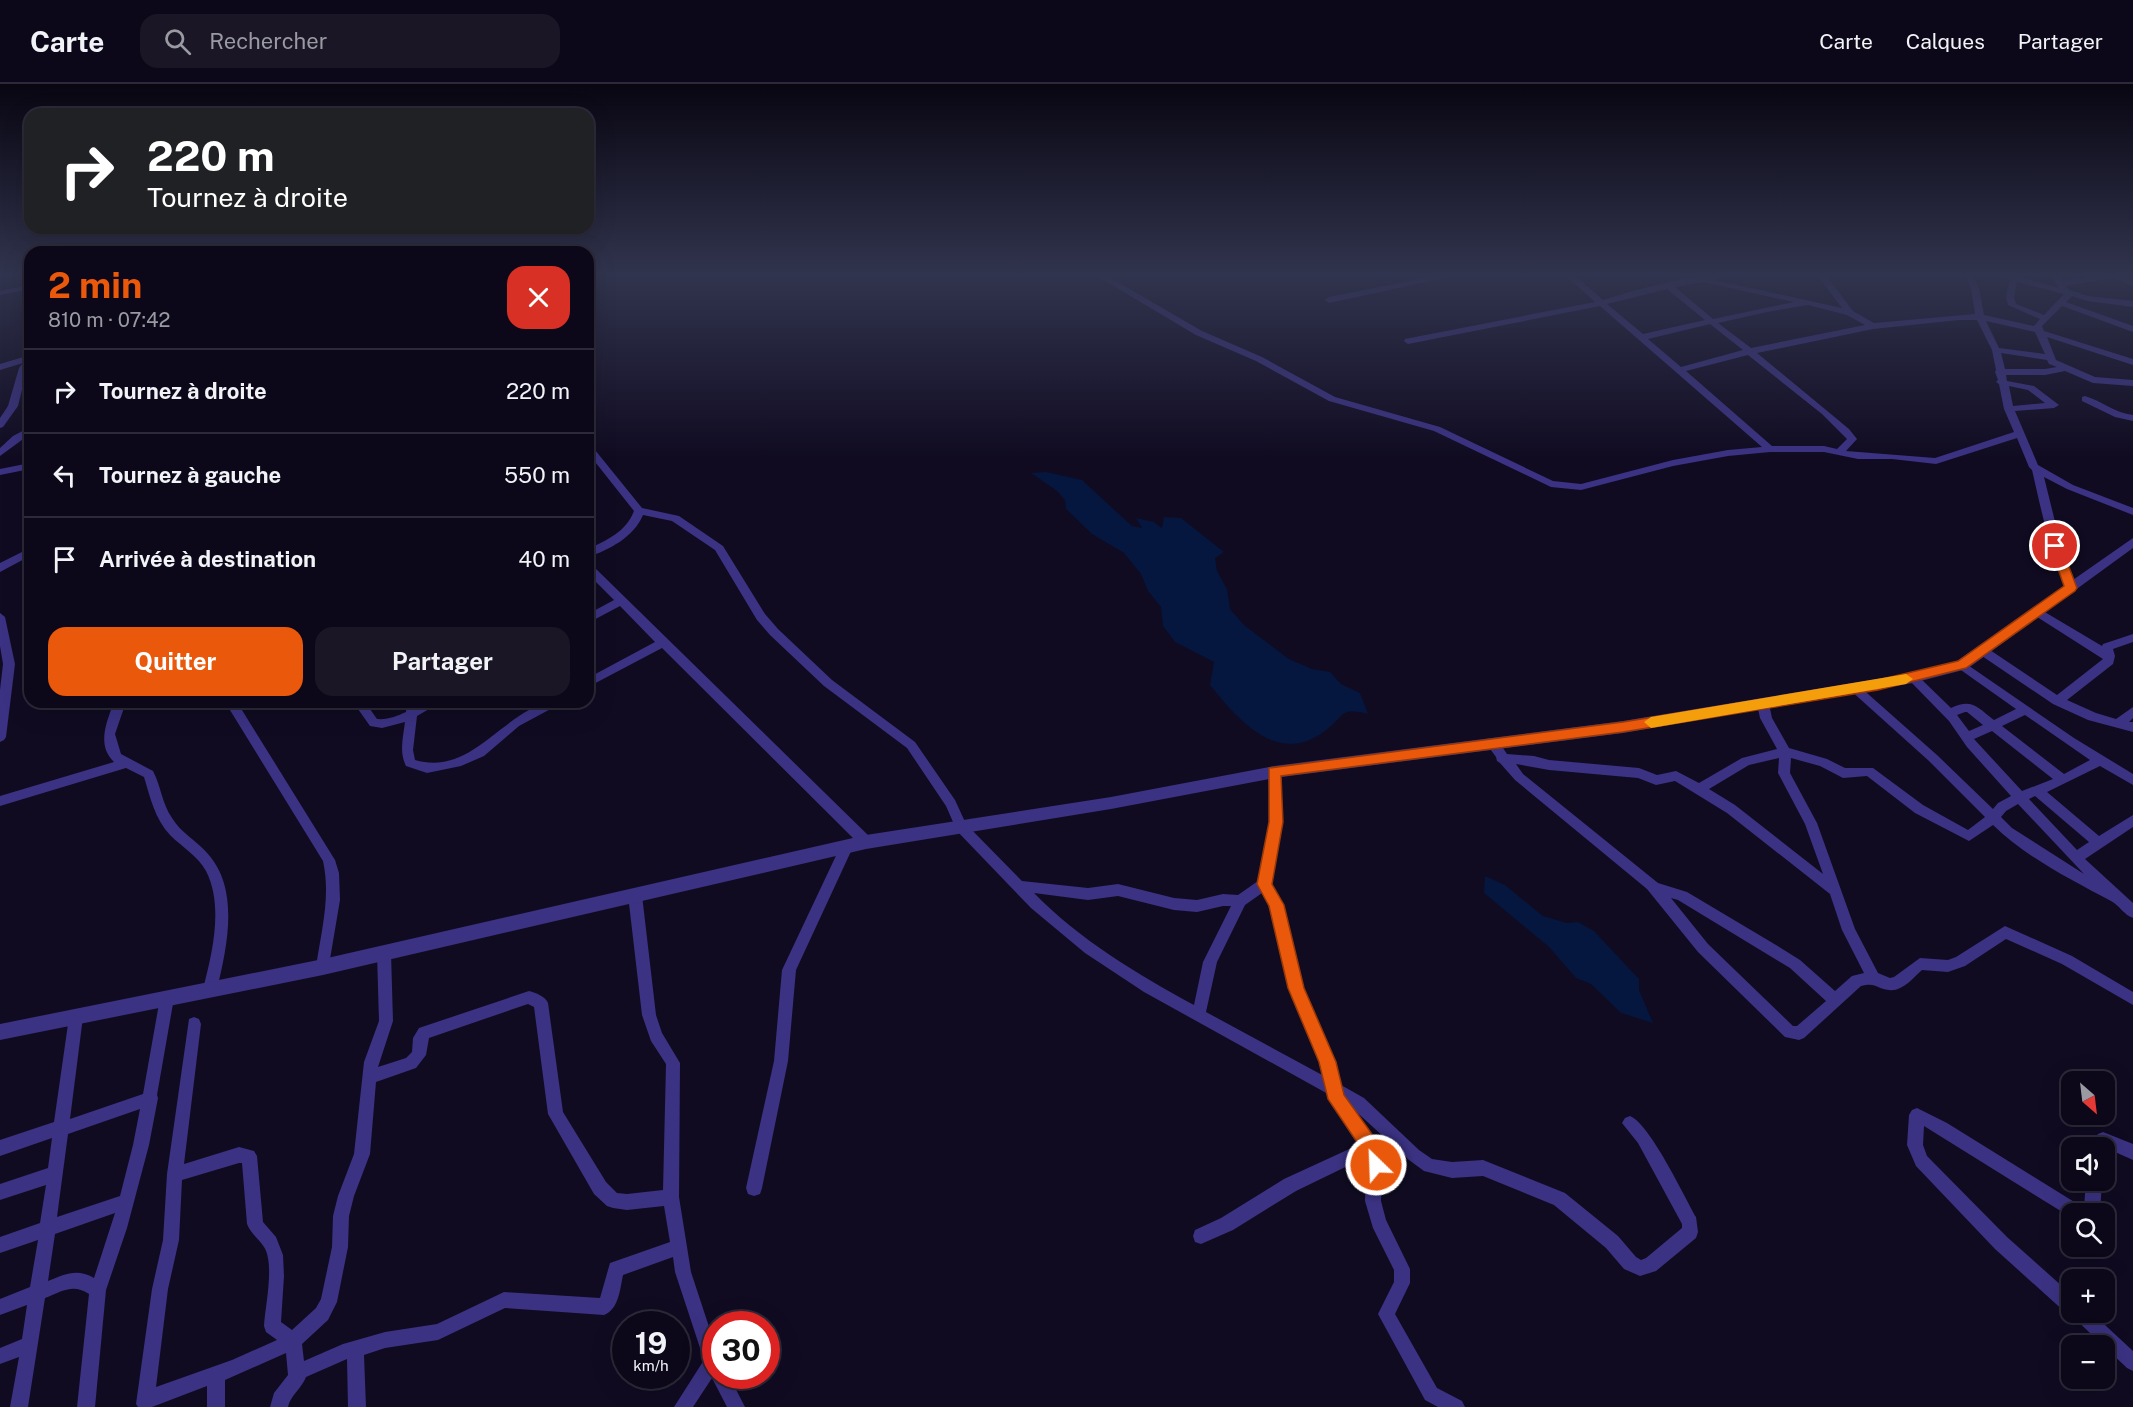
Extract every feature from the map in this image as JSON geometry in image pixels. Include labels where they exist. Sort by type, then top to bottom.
[{"type":"street","points":[[1203,335],[1259,359],[1332,399],[1437,429],[1551,484],[1581,487],[1673,463],[1728,453],[1770,449],[1824,449],[1858,456],[1892,456],[1936,461],[2019,434]]},
{"type":"street","points":[[1408,341],[1440,335]]},
{"type":"street","points":[[1640,335],[1770,449]]},
{"type":"street","points":[[1643,337],[1655,335]]},
{"type":"street","points":[[1727,335],[1751,351],[1846,431],[1852,439],[1839,452]]},
{"type":"street","points":[[1681,370],[1751,351],[1830,335]]},
{"type":"street","points":[[1989,335],[1996,350],[2000,377],[2009,409],[2034,467],[2070,486],[2133,512]]},
{"type":"street","points":[[2041,335],[2053,363],[2062,369],[2097,381],[2129,382],[2133,392]]},
{"type":"street","points":[[2050,335],[2133,362]]},
{"type":"street","points":[[1996,350],[2051,358]]},
{"type":"street","points":[[0,366],[24,360]]},
{"type":"street","points":[[0,425],[16,396],[24,367]]},
{"type":"street","points":[[2000,377],[2062,369]]},
{"type":"street","points":[[2000,377],[2034,389],[2054,405],[2009,409]]},
{"type":"street","points":[[16,396],[24,394]]},
{"type":"street","points":[[2085,399],[2097,402],[2118,417],[2133,418]]},
{"type":"street","points":[[0,453],[24,433]]},
{"type":"street","points":[[594,455],[639,511],[675,518],[719,548],[761,617],[774,632],[828,683],[891,728],[921,756],[962,827],[1046,913],[1090,950],[1149,988],[1336,1090],[1368,1110],[1413,1155],[1430,1166],[1452,1170],[1483,1168],[1559,1199],[1612,1242],[1630,1263],[1640,1268],[1650,1265],[1690,1232],[1690,1223],[1646,1143],[1630,1123]]},
{"type":"street","points":[[0,472],[24,467]]},
{"type":"street","points":[[2037,469],[2059,558],[2071,588]]},
{"type":"street","points":[[594,550],[620,537],[637,519],[639,511]]},
{"type":"street","points":[[0,1032],[323,968],[866,842],[1111,803],[1274,772],[1491,742],[1623,727],[1913,678],[1962,664],[2130,548]]},
{"type":"street","points":[[0,568],[24,555]]},
{"type":"street","points":[[594,574],[866,842]]},
{"type":"street","points":[[594,616],[621,601]]},
{"type":"street","points":[[2038,612],[2109,657]]},
{"type":"street","points":[[0,619],[5,666],[0,737]]},
{"type":"street","points":[[2109,657],[2105,651],[2107,647],[2133,638]]},
{"type":"street","points":[[594,680],[662,643]]},
{"type":"street","points":[[1983,651],[2057,701],[2095,718],[2133,727]]},
{"type":"street","points":[[2057,701],[2109,661],[2109,657]]},
{"type":"street","points":[[1962,664],[2026,710],[2133,780]]},
{"type":"street","points":[[1913,678],[1949,714],[1966,738],[2112,896]]},
{"type":"street","points":[[1855,689],[1934,758],[2018,840],[2112,896],[2133,912]]},
{"type":"street","points":[[1763,704],[1766,718],[1785,752],[1784,773],[1811,823],[1832,889],[1849,930],[1873,977]]},
{"type":"street","points":[[1949,714],[1967,707],[2063,780]]},
{"type":"street","points":[[118,708],[109,738],[116,757],[149,774],[155,796],[168,824],[195,848],[213,872],[220,912],[220,941],[210,990]]},
{"type":"street","points":[[235,708],[329,860],[333,872],[332,899],[323,968]]},
{"type":"street","points":[[363,708],[374,723],[382,724],[392,723],[412,708]]},
{"type":"street","points":[[413,708],[406,750],[410,763],[427,768],[457,763],[480,753],[515,723],[543,708]]},
{"type":"street","points":[[1966,738],[2026,710]]},
{"type":"street","points":[[2119,724],[2133,711]]},
{"type":"street","points":[[1491,742],[1501,758],[1519,777],[1656,888],[1703,948],[1790,1032],[1799,1033],[1857,980],[1873,977],[1889,984],[1897,983],[1920,964],[1948,966],[1969,958],[2005,932],[2067,960],[2133,999]]},
{"type":"street","points":[[1699,789],[1746,761],[1785,752],[1823,762],[1843,773],[1869,771],[1919,809],[1965,836],[1974,835],[1994,818],[2002,807],[2019,797],[2063,780],[2100,760]]},
{"type":"street","points":[[1501,758],[1639,773],[1656,780],[1676,776],[1731,809],[1832,889]]},
{"type":"street","points":[[0,801],[125,763]]},
{"type":"street","points":[[1274,772],[1276,822],[1264,884],[1276,905],[1296,988],[1328,1062],[1341,1107],[1370,1147],[1376,1165],[1371,1190],[1373,1201],[1379,1222],[1402,1269],[1399,1290],[1386,1309],[1388,1320],[1431,1394],[1456,1407]]},
{"type":"street","points":[[2037,791],[2098,843]]},
{"type":"street","points":[[2076,858],[2133,820]]},
{"type":"street","points":[[754,1188],[781,1061],[789,970],[847,847]]},
{"type":"street","points":[[1199,1014],[1210,962],[1240,901],[1264,884]]},
{"type":"street","points":[[1020,886],[1088,894],[1118,890],[1174,904],[1197,906],[1222,900],[1240,901]]},
{"type":"street","points":[[1656,888],[1682,896],[1795,964],[1835,1000]]},
{"type":"street","points":[[635,895],[649,1014],[656,1036],[673,1063],[675,1078],[671,1103],[671,1197],[682,1272],[702,1328]]},
{"type":"street","points":[[194,1024],[175,1174],[171,1240],[160,1289],[145,1403],[293,1341],[322,1314],[329,1302],[340,1247],[343,1206],[362,1154],[371,1062],[386,1021],[384,953]]},
{"type":"street","points":[[370,1077],[411,1064],[419,1055],[420,1038],[424,1033],[529,997],[536,999],[541,1003],[556,1114],[600,1188],[613,1200],[627,1202],[671,1197]]},
{"type":"street","points":[[86,1407],[98,1290],[125,1202],[151,1098],[167,998]]},
{"type":"street","points":[[18,1406],[47,1230],[76,1017]]},
{"type":"street","points":[[0,1148],[151,1098]]},
{"type":"street","points":[[2061,1297],[2001,1243],[1920,1161],[1915,1145],[1917,1115],[1942,1128],[2062,1203]]},
{"type":"street","points":[[2115,1144],[2133,1152]]},
{"type":"street","points":[[1201,1236],[1227,1224],[1290,1185],[1370,1147]]},
{"type":"street","points":[[175,1174],[239,1155],[249,1156],[255,1224],[258,1232],[270,1242],[274,1255],[272,1326],[293,1341],[298,1372],[296,1380],[280,1400],[279,1407]]},
{"type":"street","points":[[0,1192],[54,1173]]},
{"type":"street","points":[[0,1245],[125,1202]]},
{"type":"street","points":[[298,1372],[343,1352],[385,1340],[438,1332],[504,1300],[604,1307],[610,1298],[616,1269],[679,1247]]},
{"type":"street","points":[[0,1307],[74,1280],[82,1280],[98,1290]]},
{"type":"street","points":[[2090,1323],[2133,1362]]},
{"type":"street","points":[[0,1356],[29,1345]]},
{"type":"street","points":[[355,1350],[357,1407]]},
{"type":"street","points":[[216,1374],[216,1407]]},
{"type":"street","points":[[683,1407],[702,1385]]},
{"type":"street","points":[[727,1389],[736,1407]]},
{"type":"water","points":[[1046,472],[1082,480],[1132,526],[1142,528],[1136,518],[1154,522],[1162,528],[1164,517],[1181,518],[1224,552],[1215,558],[1217,571],[1227,589],[1230,609],[1244,625],[1289,659],[1312,669],[1330,672],[1341,684],[1360,693],[1368,714],[1347,712],[1332,726],[1308,741],[1291,744],[1260,735],[1233,712],[1210,685],[1214,662],[1175,642],[1163,626],[1161,607],[1148,591],[1141,574],[1124,553],[1092,534],[1066,509],[1065,500],[1057,491],[1031,473]]},
{"type":"water","points":[[1485,876],[1505,885],[1543,916],[1567,923],[1578,922],[1594,931],[1639,979],[1639,990],[1653,1023],[1621,1013],[1591,984],[1576,978],[1549,947],[1484,893]]},
{"type":"slow traffic","points":[[1651,722],[1906,679]]},
{"type":"route","points":[[1376,1165],[1370,1147],[1337,1099],[1328,1062],[1296,988],[1281,919],[1271,893],[1264,884],[1276,822],[1274,772],[1491,742],[1623,727],[1878,685],[1962,664],[2071,588],[2055,546]]}]
